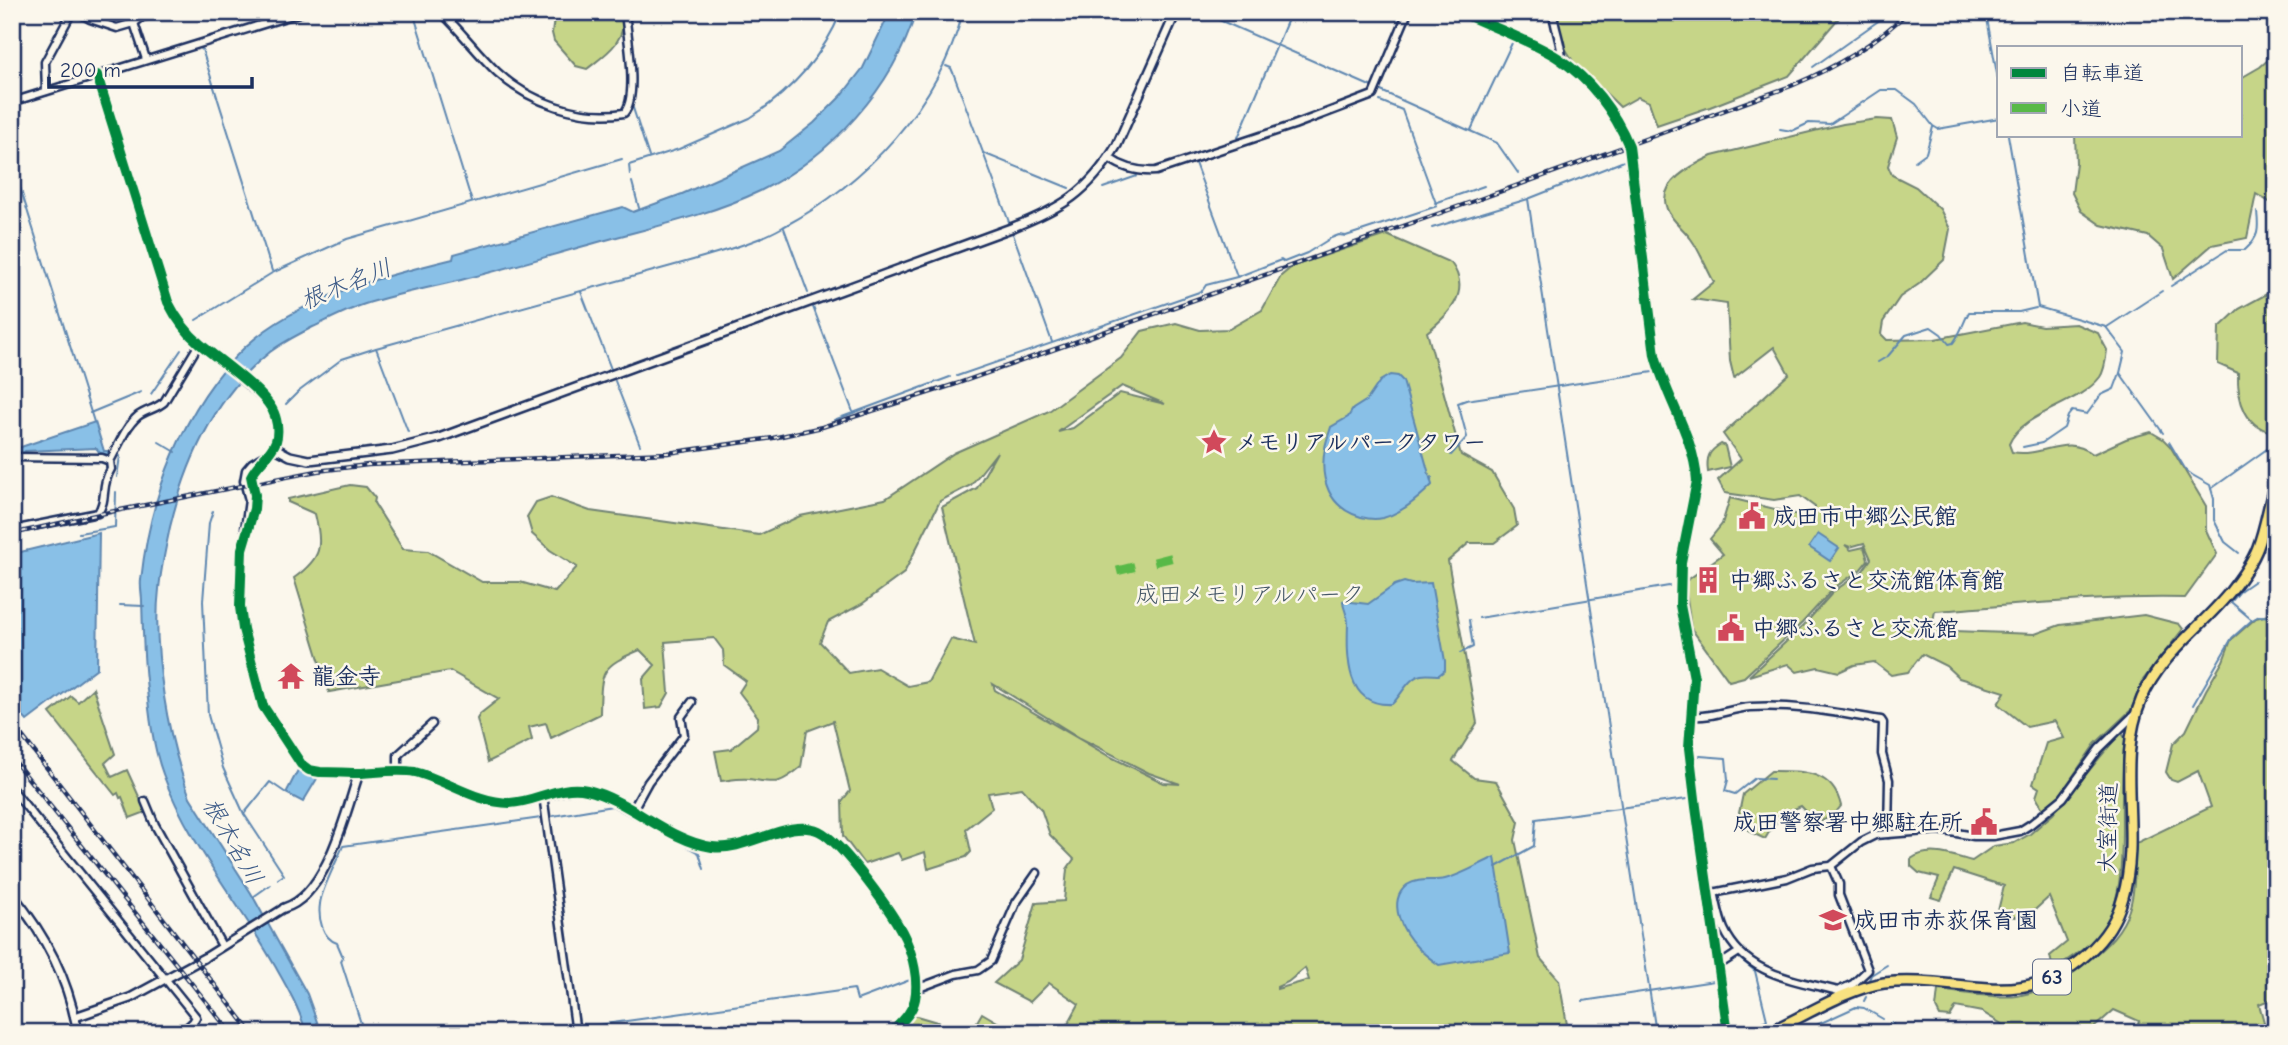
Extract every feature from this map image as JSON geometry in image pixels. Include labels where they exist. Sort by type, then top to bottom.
[{"type":"main road","name":"大室街道","points":[[1767,1033],[1842,993],[1883,983],[1981,988],[2023,987],[2076,965],[2098,944],[2115,918],[2126,887],[2129,855],[2128,758],[2136,713],[2159,670],[2229,594],[2241,577],[2258,547],[2276,480]]},
{"type":"street","points":[[46,91],[45,62],[72,12]]},
{"type":"street","points":[[78,12],[117,28],[134,23],[142,17],[165,12]]},
{"type":"street","points":[[12,103],[302,12]]},
{"type":"street","points":[[441,12],[496,71],[525,91],[558,107],[607,114],[624,113],[629,105],[630,64],[625,12]]},
{"type":"street","points":[[271,450],[309,460],[392,450],[451,434],[1056,209],[1078,194],[1097,176],[1117,145],[1176,12]]},
{"type":"street","points":[[1109,158],[1135,170],[1156,171],[1294,125],[1373,95],[1408,12]]},
{"type":"street","points":[[1460,12],[1562,61],[1581,77],[1609,108],[1629,146],[1655,355],[1661,378],[1694,458],[1697,481],[1679,584],[1681,614],[1694,678],[1689,748],[1711,893],[1728,1033]]},
{"type":"street","points":[[1553,12],[1562,61]]},
{"type":"street","points":[[134,23],[146,59]]},
{"type":"street","points":[[97,75],[168,302],[180,323],[200,344],[259,394],[271,406],[276,418],[277,433],[271,450],[251,476],[256,500],[242,549],[240,607],[263,706],[304,768],[313,771],[359,773],[398,771],[424,775],[490,800],[509,803],[557,790],[584,789],[691,841],[711,847],[736,846],[795,828],[810,828],[821,832],[838,845],[904,935],[915,972],[914,1005],[891,1033]]},
{"type":"street","points":[[12,530],[98,513],[102,506],[105,478],[127,429],[139,415],[164,402],[200,344]]},
{"type":"street","points":[[12,457],[113,456]]},
{"type":"street","points":[[632,811],[648,782],[684,735],[681,717],[692,702]]},
{"type":"street","points":[[1690,716],[1703,717],[1747,708],[1774,706],[1806,708],[1881,720],[1882,754],[1889,780],[1888,834]]},
{"type":"street","points":[[1711,893],[1787,878],[1812,868],[1831,866],[1861,842],[1875,835],[1939,830],[1993,836],[2020,831],[2063,798],[2099,749],[2136,713]]},
{"type":"street","points":[[398,771],[398,755],[432,724]]},
{"type":"street","points":[[75,1017],[130,998],[167,979],[305,895],[326,869],[359,773]]},
{"type":"street","points":[[12,789],[196,1017],[181,1033]]},
{"type":"street","points":[[543,795],[576,1033]]},
{"type":"street","points":[[145,801],[155,825],[225,944]]},
{"type":"street","points":[[1711,893],[1731,943],[1749,961],[1769,973],[1842,993],[1868,970],[1839,895],[1839,884],[1831,866]]},
{"type":"street","points":[[916,989],[956,974],[978,970],[991,961],[1016,903],[1037,873]]},
{"type":"street","points":[[12,894],[46,941],[64,980],[78,1033]]},
{"type":"street","points":[[1719,965],[1739,952]]},
{"type":"green space","points":[[555,12],[625,12],[619,39],[587,69],[576,66],[554,41],[552,33]]},
{"type":"green space","points":[[1557,12],[1844,12],[1789,76],[1657,125],[1649,102],[1638,97],[1620,107],[1573,61],[1559,38]]},
{"type":"green space","points":[[2276,53],[2276,206],[2256,194],[2247,238],[2212,245],[2173,279],[2163,249],[2148,236],[2101,225],[2081,211],[2072,193],[2076,163],[2075,136],[2242,136],[2242,77]]},
{"type":"green space","points":[[1877,119],[1892,120],[1897,137],[1888,166],[1892,175],[1916,187],[1940,209],[1950,229],[1944,260],[1919,284],[1900,297],[1883,322],[1881,334],[1887,340],[1935,339],[2022,322],[2042,326],[2076,324],[2098,333],[2107,350],[2100,377],[2078,395],[2026,424],[2009,444],[2012,452],[2034,452],[2073,446],[2093,454],[2126,439],[2151,432],[2170,446],[2206,506],[2206,530],[2217,554],[2185,598],[2091,600],[1935,611],[1933,621],[1936,626],[1954,631],[2035,634],[2060,625],[2144,615],[2179,624],[2183,629],[2143,680],[2131,710],[2095,744],[2060,795],[2043,809],[2036,797],[2039,788],[2033,784],[2046,743],[2064,738],[2055,721],[2027,727],[1998,704],[2005,692],[1959,678],[1946,666],[1922,654],[1908,672],[1891,675],[1874,662],[1854,665],[1839,672],[1818,667],[1797,672],[1788,664],[1749,676],[1803,626],[1834,591],[1862,572],[1871,559],[1864,543],[1850,547],[1845,545],[1851,550],[1864,547],[1868,560],[1860,570],[1834,588],[1802,623],[1744,677],[1729,681],[1691,628],[1685,582],[1723,554],[1710,539],[1722,524],[1730,498],[1815,520],[1815,507],[1800,496],[1774,500],[1725,493],[1718,480],[1741,459],[1723,434],[1789,374],[1774,347],[1734,378],[1730,361],[1727,304],[1693,299],[1714,282],[1694,244],[1669,213],[1665,200],[1667,191],[1678,176],[1712,156],[1843,124]]},
{"type":"green space","name":"成田メモリアルパーク","points":[[1387,235],[1451,263],[1457,273],[1459,292],[1456,301],[1443,318],[1427,332],[1461,455],[1492,472],[1514,509],[1517,526],[1494,543],[1469,543],[1448,561],[1477,723],[1453,761],[1474,778],[1496,781],[1519,822],[1515,840],[1540,958],[1559,980],[1568,1030],[1566,1033],[1063,1033],[1079,1004],[1049,983],[1030,1002],[994,983],[1019,960],[1036,903],[1064,901],[1067,869],[1074,859],[1050,835],[1041,809],[1022,788],[988,793],[992,808],[966,829],[971,852],[966,857],[928,869],[925,852],[902,860],[898,853],[864,864],[843,836],[842,801],[850,791],[833,721],[807,731],[801,767],[782,780],[721,781],[715,751],[731,749],[757,727],[758,717],[739,692],[746,681],[724,665],[723,650],[714,638],[665,642],[669,693],[661,707],[645,709],[643,679],[655,665],[640,650],[617,661],[605,673],[602,680],[600,714],[551,738],[546,723],[529,727],[532,740],[488,762],[477,719],[499,699],[450,671],[329,692],[294,578],[315,557],[319,543],[318,525],[315,514],[288,502],[288,499],[350,485],[366,487],[403,549],[428,551],[482,582],[520,582],[555,592],[577,567],[550,550],[532,534],[527,517],[536,502],[551,497],[590,511],[759,535],[800,516],[885,499],[954,453],[1049,411],[1121,358],[1142,331],[1176,323],[1200,330],[1229,329],[1262,310],[1281,276],[1293,266]],"holes":[[[1122,386],[1165,404],[1120,393],[1073,428],[1058,432]],[[997,452],[977,488],[942,507],[975,645],[951,639],[928,682],[908,686],[877,668],[849,673],[820,642],[828,622],[862,604],[904,573],[940,501],[971,485]],[[993,684],[1080,738],[1149,773],[1180,784],[1164,783],[1107,755],[995,690]],[[1305,968],[1309,980],[1277,989]]]},
{"type":"green space","points":[[2276,289],[2276,432],[2257,426],[2250,419],[2241,403],[2238,373],[2218,364],[2219,328],[2239,309]]},
{"type":"green space","points":[[1721,444],[1725,446],[1730,467],[1708,472],[1709,455]]},
{"type":"green space","points":[[2268,615],[2276,618],[2276,1000],[2274,998],[2259,1004],[2267,1033],[2134,1033],[2139,1021],[2114,1010],[2088,1033],[2006,1033],[2008,1028],[1982,1012],[1956,1007],[1950,1017],[1940,1016],[1936,1008],[1938,990],[2000,997],[2034,992],[2075,970],[2119,931],[2131,902],[2134,886],[2134,844],[2211,807],[2198,771],[2177,782],[2171,780],[2166,772],[2173,744],[2186,731],[2223,661],[2231,640],[2256,618]]},
{"type":"green space","points":[[93,688],[115,754],[105,763],[112,777],[127,770],[146,812],[130,818],[122,797],[120,798],[118,793],[115,795],[50,713],[71,696],[78,702]]},
{"type":"green space","points":[[2121,732],[2125,738],[2121,870],[2113,908],[2096,938],[2053,969],[2050,956],[2067,942],[2049,897],[2026,918],[1997,915],[2004,886],[1954,870],[1941,900],[1931,897],[1939,878],[1919,873],[1911,866],[1911,859],[1925,853],[1933,853],[1972,861],[1994,846],[2014,843],[2030,834],[2053,814]]},
{"type":"green space","points":[[1771,771],[1794,771],[1824,779],[1837,794],[1841,806],[1833,816],[1817,823],[1801,806],[1780,819],[1765,839],[1750,832],[1739,813],[1743,794]]},
{"type":"green space","points":[[982,1013],[1016,1033],[897,1033],[913,1015],[971,1032]]},
{"type":"water","points":[[890,12],[916,12],[892,67],[856,117],[811,159],[786,176],[760,191],[704,213],[498,271],[358,306],[297,335],[270,352],[233,388],[205,431],[177,503],[161,573],[157,613],[164,694],[175,749],[190,797],[251,893],[307,994],[321,1033],[306,1033],[297,1007],[275,966],[186,824],[163,774],[154,739],[145,670],[141,580],[152,516],[173,454],[187,425],[204,396],[245,347],[290,315],[316,302],[371,281],[453,259],[454,254],[623,207],[633,212],[682,194],[779,151],[814,123],[842,95],[863,68]]},
{"type":"water","points":[[1390,375],[1398,376],[1403,381],[1432,485],[1397,513],[1380,519],[1369,519],[1341,507],[1329,491],[1324,471],[1325,448],[1331,427],[1348,417],[1353,409],[1367,400],[1380,381]]},
{"type":"water","points":[[95,422],[104,451],[108,451],[109,455],[100,453],[96,448],[12,454],[12,450]]},
{"type":"water","points":[[99,533],[97,668],[27,721],[12,704],[12,554]]},
{"type":"water","points":[[1818,534],[1839,548],[1830,561],[1809,547]]},
{"type":"water","points":[[1404,582],[1431,583],[1445,670],[1439,675],[1416,677],[1392,704],[1377,703],[1365,697],[1352,677],[1348,650],[1348,620],[1343,601],[1368,604],[1395,585]]},
{"type":"water","points":[[298,770],[318,777],[303,802],[286,793]]},
{"type":"water","points":[[1495,857],[1510,953],[1439,965],[1418,948],[1402,926],[1397,908],[1401,892],[1412,883],[1451,877]]},
{"type":"waterway","points":[[413,12],[472,202]]},
{"type":"waterway","points":[[630,175],[629,165],[679,149],[750,118],[765,108],[804,72],[825,43],[841,12]]},
{"type":"waterway","points":[[286,404],[342,359],[716,253],[783,227],[843,188],[895,138],[936,79],[952,46],[963,12]]},
{"type":"waterway","points":[[1201,12],[1370,86]]},
{"type":"waterway","points":[[1237,276],[1192,155],[1237,140],[1291,12]]},
{"type":"waterway","points":[[1383,12],[1399,21]]},
{"type":"waterway","points":[[1478,12],[1517,31]]},
{"type":"waterway","points":[[1813,67],[1891,12]]},
{"type":"waterway","points":[[1986,13],[1997,74]]},
{"type":"waterway","points":[[1471,130],[1512,43]]},
{"type":"waterway","points":[[202,49],[272,271]]},
{"type":"waterway","points":[[946,66],[951,68],[954,75],[1009,222]]},
{"type":"waterway","points":[[1780,129],[1792,131],[1809,123],[1830,124],[1881,90],[1897,90],[1916,104],[1938,129],[1997,118]]},
{"type":"waterway","points":[[1381,91],[1497,143],[1518,173]]},
{"type":"waterway","points":[[957,376],[1202,291],[1206,285],[1237,277],[1281,260],[1284,262],[1339,235],[1346,236],[1437,206],[1402,110],[1380,101]]},
{"type":"waterway","points":[[633,108],[649,157]]},
{"type":"waterway","points":[[1915,161],[1926,153],[1933,127]]},
{"type":"waterway","points":[[2008,136],[2038,307],[2106,327],[2125,352],[2120,373],[2163,433]]},
{"type":"waterway","points":[[983,153],[1069,188]]},
{"type":"waterway","points":[[196,320],[272,273],[347,239],[622,159]]},
{"type":"waterway","points":[[1432,228],[1528,199],[1624,161]]},
{"type":"waterway","points":[[12,162],[94,422]]},
{"type":"waterway","points":[[1103,188],[1137,176]]},
{"type":"waterway","points":[[632,182],[639,208]]},
{"type":"waterway","points":[[1435,203],[1484,186]]},
{"type":"waterway","points":[[1528,199],[1656,1033]]},
{"type":"waterway","points":[[2171,286],[2227,250],[2245,250],[2257,233],[2257,212]]},
{"type":"waterway","points":[[784,228],[808,293]]},
{"type":"waterway","points":[[1013,234],[1052,342]]},
{"type":"waterway","points":[[2107,327],[2162,291]]},
{"type":"waterway","points":[[581,292],[611,369]]},
{"type":"waterway","points":[[813,307],[853,412]]},
{"type":"waterway","points":[[1878,362],[1888,356],[1906,335],[1931,327],[1949,344],[1953,343],[1969,312],[2019,312],[2036,308]]},
{"type":"waterway","points":[[376,348],[408,432]]},
{"type":"waterway","points":[[151,394],[181,350]]},
{"type":"waterway","points":[[1451,455],[1467,437],[1458,403],[1653,372]]},
{"type":"waterway","points":[[2023,447],[2042,443],[2064,428],[2072,411],[2087,414],[2101,395],[2114,389],[2120,373]]},
{"type":"waterway","points":[[834,420],[950,377]]},
{"type":"waterway","points":[[615,381],[640,445]]},
{"type":"waterway","points":[[90,413],[141,392]]},
{"type":"waterway","points":[[159,442],[176,452]]},
{"type":"waterway","points":[[2169,442],[2187,472],[2210,485],[2214,499],[2214,520],[2225,542],[2239,553]]},
{"type":"waterway","points":[[2211,489],[2267,449]]},
{"type":"waterway","points":[[109,453],[120,456],[117,477]]},
{"type":"waterway","points":[[79,533],[115,527],[116,492]]},
{"type":"waterway","name":"根木名川","points":[[213,511],[209,523],[203,601],[208,715],[223,768],[244,814]]},
{"type":"waterway","points":[[2254,581],[2241,590],[2231,602],[2252,620],[2259,616],[2276,617]]},
{"type":"waterway","points":[[1479,618],[1669,586]]},
{"type":"waterway","points":[[120,605],[144,606]]},
{"type":"waterway","points":[[1460,653],[1473,647],[1469,620]]},
{"type":"waterway","points":[[2193,705],[2232,638],[2252,620]]},
{"type":"waterway","points":[[1700,756],[1726,758],[1728,780],[1725,791],[1735,794],[1755,778],[1773,779]]},
{"type":"waterway","name":"根木名川","points":[[278,879],[284,875],[244,814],[270,782],[286,793]]},
{"type":"waterway","points":[[1496,867],[1534,846],[1536,819],[1687,799]]},
{"type":"waterway","points":[[553,816],[612,806],[699,853],[704,869]]},
{"type":"waterway","points":[[364,1033],[341,961],[343,957],[337,943],[328,937],[322,927],[320,915],[323,891],[343,846],[541,818]]},
{"type":"waterway","name":"根木名川","points":[[253,897],[270,885]]},
{"type":"waterway","points":[[1737,1031],[1767,1020],[1755,971],[1738,957]]},
{"type":"waterway","points":[[1868,982],[1871,975],[1887,965]]},
{"type":"waterway","points":[[584,1027],[854,989],[857,1000],[910,980]]},
{"type":"waterway","points":[[1583,1001],[1714,981]]},
{"type":"waterway","points":[[1864,1001],[1866,997]]},
{"type":"waterway","points":[[1799,1033],[1856,1007],[1864,1008],[1883,1019]]},
{"type":"waterway","points":[[1891,1023],[1907,1033]]},
{"type":"waterway","points":[[541,1033],[572,1029]]},
{"type":"railway","points":[[12,534],[317,471],[368,465],[668,453],[773,438],[822,427],[956,384],[1791,86],[1853,55],[1908,12]]},
{"type":"railway","points":[[12,723],[252,1033]]},
{"type":"railway","points":[[12,758],[231,1033]]},
{"type":"marked path","points":[[1154,562],[1178,556]]},
{"type":"marked path","points":[[1117,571],[1141,565]]},
{"type":"cycle path","points":[[1460,12],[1536,46],[1570,66],[1600,97],[1629,146],[1655,355],[1691,448],[1697,481],[1681,562],[1680,605],[1694,678],[1689,748],[1728,1033]]},
{"type":"cycle path","points":[[97,75],[168,302],[190,335],[258,392],[275,416],[276,441],[251,476],[255,495],[254,509],[242,549],[240,607],[263,706],[301,764],[309,770],[320,772],[415,772],[498,802],[520,802],[567,789],[587,790],[618,802],[680,837],[712,847],[739,845],[794,828],[819,831],[841,849],[866,880],[890,913],[908,945],[916,976],[915,999],[908,1014],[891,1033]]},
{"type":"place","name":"メモリアルパークタワー","points":[[1214,442]]},
{"type":"place","name":"成田市中郷公民館","points":[[1752,516]]},
{"type":"place","name":"中郷ふるさと交流館体育館","points":[[1708,580]]},
{"type":"place","name":"中郷ふるさと交流館","points":[[1731,628]]},
{"type":"place","name":"龍金寺","points":[[291,676]]},
{"type":"place","name":"成田警察署中郷駐在所","points":[[1984,822]]},
{"type":"place","name":"成田市赤荻保育園","points":[[1833,920]]}]
